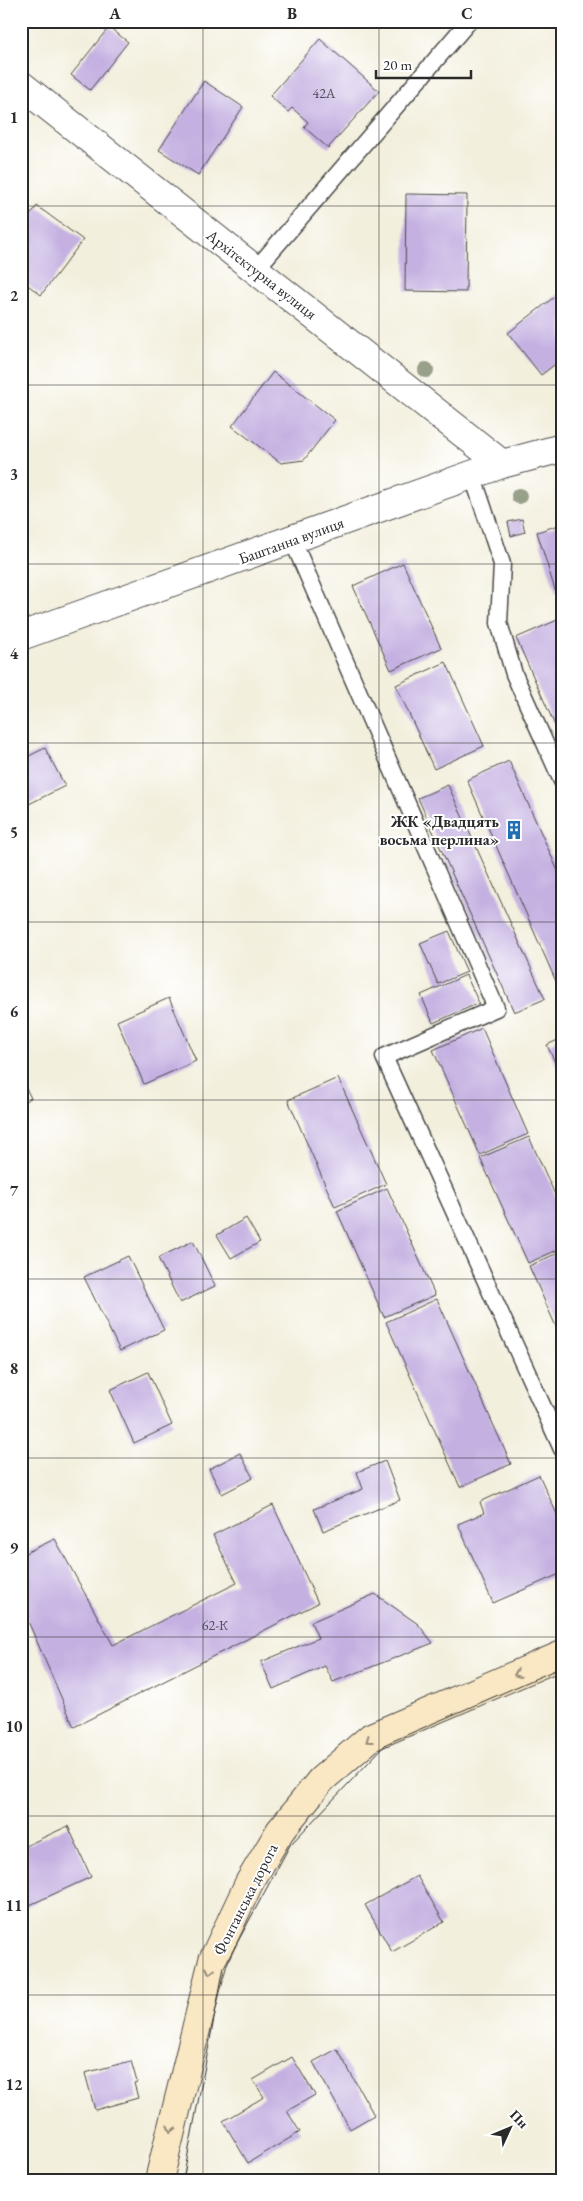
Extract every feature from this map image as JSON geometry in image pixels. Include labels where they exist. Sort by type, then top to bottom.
[{"type":"main road","name":"Фонтанська дорога","points":[[159,2180],[213,1960],[249,1883],[280,1831],[321,1780],[371,1737],[562,1655]]},
{"type":"street","name":"Архітектурна вулиця","points":[[21,85],[502,464]]},
{"type":"street","name":"Баштанна вулиця","points":[[21,636],[472,474],[562,448]]},
{"type":"lane","points":[[256,269],[469,21]]},
{"type":"lane","points":[[472,474],[502,564],[499,623],[514,674],[562,781]]},
{"type":"lane","points":[[292,539],[496,1008],[384,1057],[562,1449]]},
{"type":"building","points":[[109,27],[128,42],[90,90],[71,75]]},
{"type":"building","points":[[320,39],[379,91],[328,148],[304,127],[308,122],[292,108],[288,112],[270,96]]},
{"type":"building","points":[[204,81],[243,107],[198,175],[159,150]]},
{"type":"building","points":[[406,194],[467,195],[466,292],[405,291]]},
{"type":"building","points":[[37,206],[83,240],[41,295],[21,280],[21,227]]},
{"type":"building","points":[[558,294],[562,299],[562,359],[541,375],[508,333]]},
{"type":"building","points":[[273,372],[335,420],[304,460],[281,463],[232,426]]},
{"type":"building","points":[[522,519],[525,532],[511,536],[508,522]]},
{"type":"building","points":[[562,524],[562,596],[556,593],[537,532]]},
{"type":"building","points":[[403,563],[441,648],[391,670],[353,586]]},
{"type":"building","points":[[562,618],[562,741],[516,638]]},
{"type":"building","points":[[446,662],[484,746],[434,769],[396,685]]},
{"type":"building","points":[[45,748],[65,786],[21,808],[21,760]]},
{"type":"building","name":"ЖК «Двадцять восьма перлина»","points":[[509,761],[562,880],[562,995],[467,780]]},
{"type":"building","points":[[448,785],[545,999],[514,1012],[418,798]]},
{"type":"building","points":[[449,931],[467,972],[438,984],[420,943]]},
{"type":"building","points":[[466,975],[479,1003],[433,1023],[421,995]]},
{"type":"building","points":[[169,998],[196,1061],[144,1084],[117,1021]]},
{"type":"building","points":[[482,1028],[528,1134],[480,1155],[433,1050]]},
{"type":"building","points":[[562,1038],[562,1078],[547,1045]]},
{"type":"building","points":[[338,1078],[386,1184],[335,1207],[288,1100]]},
{"type":"building","points":[[21,1079],[31,1098],[21,1103]]},
{"type":"building","points":[[529,1137],[562,1210],[562,1248],[528,1263],[480,1158]]},
{"type":"building","points":[[387,1188],[435,1295],[384,1317],[337,1211]]},
{"type":"building","points":[[246,1218],[260,1242],[231,1258],[217,1235]]},
{"type":"building","points":[[193,1241],[215,1286],[180,1303],[158,1258]]},
{"type":"building","points":[[562,1251],[562,1340],[529,1266]]},
{"type":"building","points":[[128,1256],[164,1330],[120,1351],[84,1277]]},
{"type":"building","points":[[437,1299],[511,1464],[460,1487],[386,1322]]},
{"type":"building","points":[[148,1372],[172,1425],[134,1443],[110,1390]]},
{"type":"building","points":[[240,1453],[253,1478],[222,1494],[209,1469]]},
{"type":"building","points":[[385,1461],[400,1500],[323,1531],[314,1509],[363,1489],[357,1472]]},
{"type":"building","points":[[539,1475],[562,1525],[562,1573],[493,1603],[458,1524],[484,1513],[480,1502]]},
{"type":"building","points":[[273,1505],[318,1603],[74,1727],[21,1605],[21,1555],[55,1539],[113,1645],[237,1583],[213,1535]]},
{"type":"building","points":[[375,1594],[418,1624],[433,1643],[333,1682],[325,1666],[273,1689],[261,1662],[318,1638],[311,1622]]},
{"type":"building","points":[[68,1826],[91,1877],[21,1909],[21,1848]]},
{"type":"building","points":[[417,1876],[444,1922],[392,1952],[365,1905]]},
{"type":"building","points":[[337,2049],[374,2115],[350,2129],[313,2062]]},
{"type":"building","points":[[292,2057],[315,2095],[287,2111],[300,2132],[248,2163],[223,2121],[264,2097],[253,2080]]},
{"type":"building","points":[[131,2061],[137,2082],[134,2083],[138,2098],[95,2110],[85,2073]]},
{"type":"tram line","points":[[183,2180],[224,1967],[290,1845],[386,1744],[562,1667]]},
{"type":"place","name":"ЖК «Двадцять восьма перлина»","points":[[514,830]]}]
